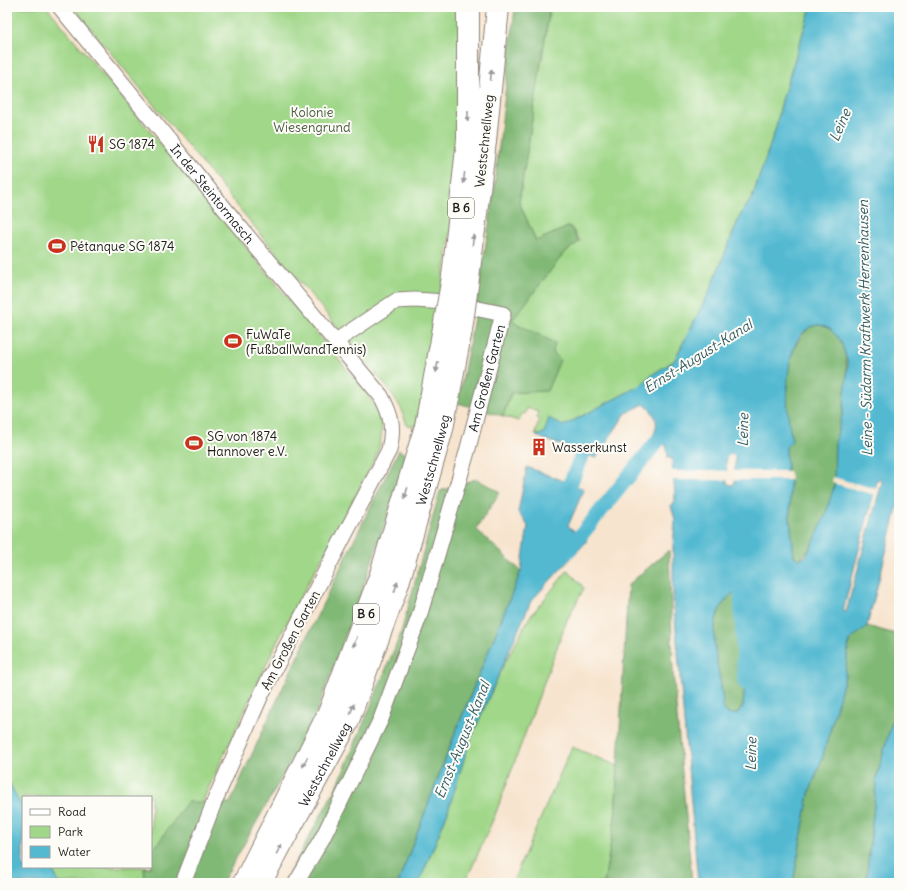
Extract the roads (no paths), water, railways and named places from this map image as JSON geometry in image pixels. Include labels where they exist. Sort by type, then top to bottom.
[{"type":"main road","name":"Westschnellweg","points":[[468,7],[476,140]]},
{"type":"main road","name":"Westschnellweg","points":[[260,883],[347,723],[392,598],[442,429],[452,329],[460,278],[476,140],[498,7]]},
{"type":"main road","name":"Westschnellweg","points":[[244,883],[329,713],[381,574],[426,426],[452,329]]},
{"type":"street","name":"In der Steintormasch","points":[[60,7],[238,225],[336,341]]},
{"type":"street","name":"Am Großen Garten","points":[[183,883],[215,800],[261,695],[389,450],[392,434],[389,411],[381,396],[336,341],[396,301],[415,300],[445,302],[503,314],[467,452],[419,617],[381,719],[322,839],[296,883]]},
{"type":"water","name":"Leine - Südarm Kraftwerk Herrenhausen","points":[[811,7],[899,7],[899,245],[897,324],[899,332],[899,502],[867,626],[849,641],[845,676],[823,756],[809,794],[793,883],[698,883],[673,595],[673,546],[675,520],[671,506],[675,501],[675,490],[672,458],[668,458],[666,444],[661,445],[654,453],[647,446],[656,429],[656,419],[650,409],[644,404],[626,413],[596,458],[536,436],[544,433],[549,418],[563,426],[641,385],[650,376],[674,361],[710,290],[740,216],[752,198],[775,131],[783,97]],"holes":[[[820,325],[830,329],[841,341],[848,364],[843,412],[835,442],[834,486],[825,516],[813,544],[805,557],[799,559],[794,556],[790,518],[790,482],[787,473],[786,447],[792,441],[787,393],[788,374],[792,355],[797,340],[807,329]],[[731,453],[735,457],[735,482],[733,485],[728,484],[727,482],[726,458]],[[880,478],[882,482],[846,612],[843,611],[877,481]],[[737,590],[743,599],[747,612],[749,628],[748,662],[743,706],[737,714],[728,714],[723,708],[715,645],[715,630],[718,615],[725,602]]]},
{"type":"water","points":[[527,467],[584,489],[568,526],[587,541],[531,601],[469,743],[447,814],[419,883],[398,883],[454,736],[521,571],[528,526],[518,512]]},
{"type":"water","points":[[899,695],[899,883],[866,883],[877,776]]},
{"type":"water","points":[[7,778],[22,808],[22,868],[52,868],[59,883],[7,883]]},
{"type":"waterway","name":"Ernst-August-Kanal","points":[[568,551],[664,433]]},
{"type":"waterway","name":"Ernst-August-Kanal","points":[[563,501],[583,453],[592,436]]},
{"type":"waterway","name":"Leine","points":[[746,577],[750,679]]},
{"type":"place","name":"SG 1874","points":[[96,144]]},
{"type":"place","name":"Pétanque SG 1874","points":[[57,246]]},
{"type":"place","name":"FuWaTe (FußballWandTennis)","points":[[233,341]]},
{"type":"place","name":"SG von 1874 Hannover e.V.","points":[[194,443]]},
{"type":"place","name":"Wasserkunst","points":[[539,447]]},
{"type":"park label","name":"Kolonie Wiesengrund","points":[[312,120]]}]
